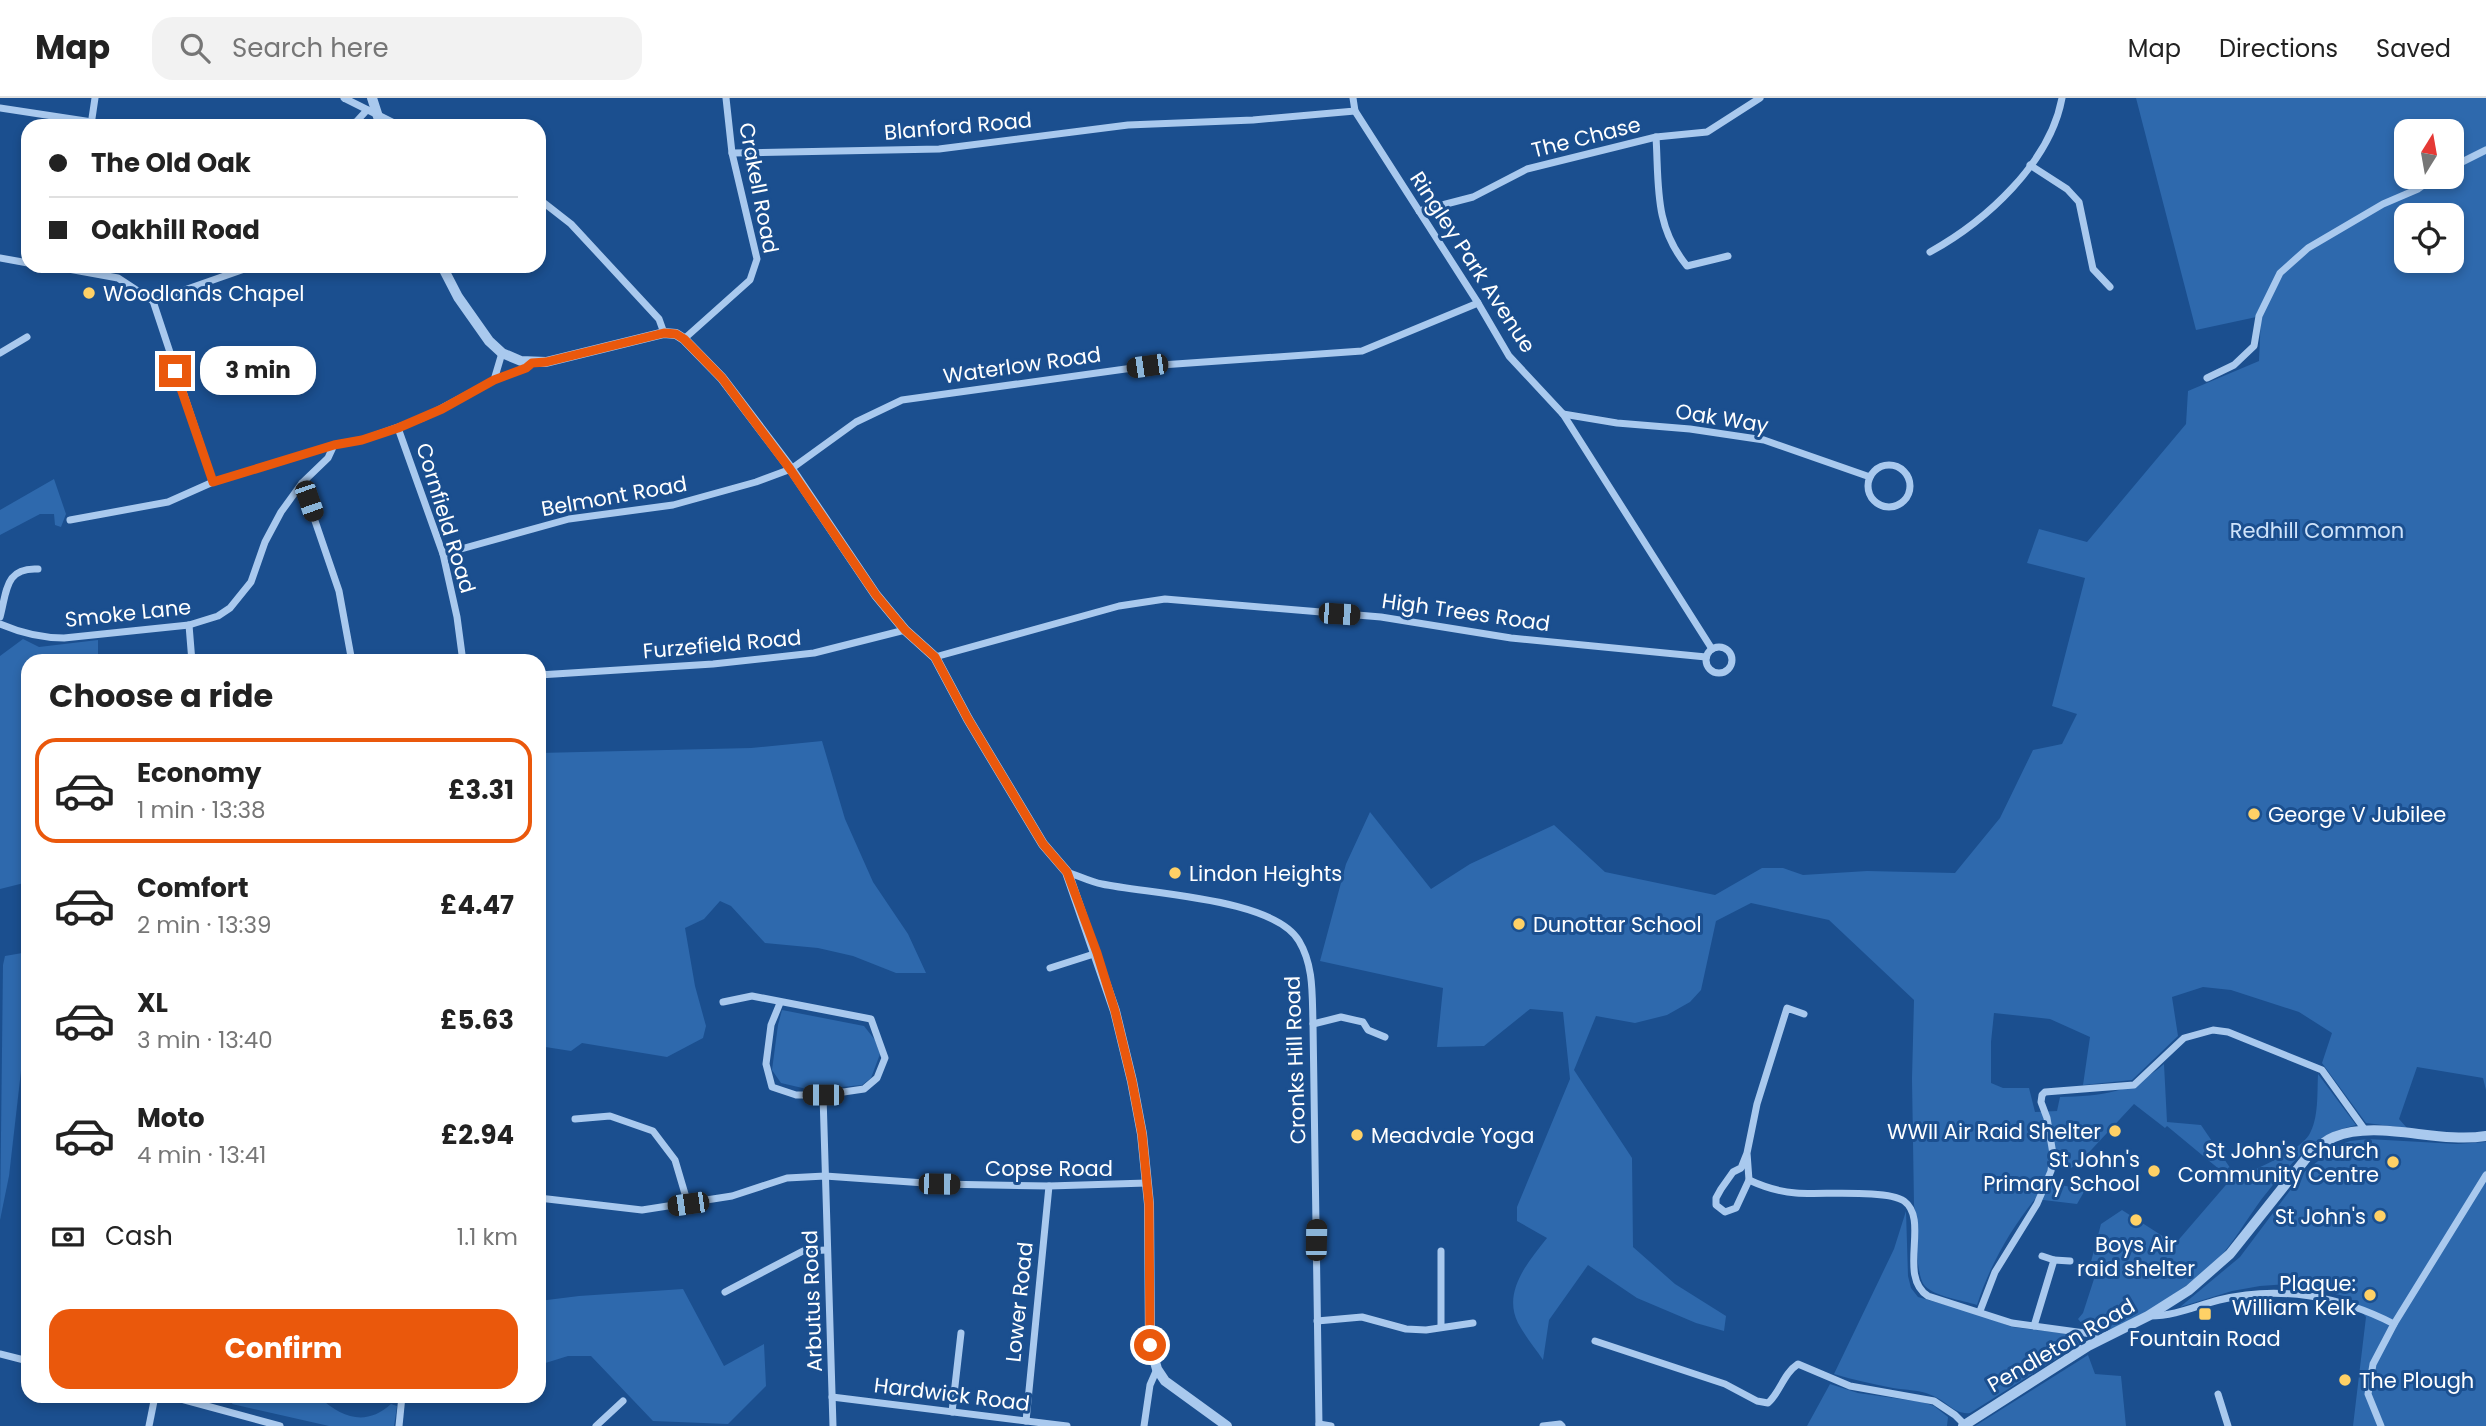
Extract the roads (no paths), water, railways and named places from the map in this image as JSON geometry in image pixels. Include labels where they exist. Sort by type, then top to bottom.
[{"type":"street","points":[[92,119],[95,98]]},
{"type":"street","points":[[344,98],[375,117]]},
{"type":"street","points":[[372,98],[375,117]]},
{"type":"street","name":"Crakell Road","points":[[684,339],[750,280],[755,271],[757,259],[732,153],[726,98]]},
{"type":"street","name":"Ringley Park Avenue","points":[[1353,98],[1355,111],[1479,303],[1509,356],[1563,414],[1712,649]]},
{"type":"street","name":"The Chase","points":[[1419,211],[1473,197],[1527,169],[1656,137],[1707,132],[1760,98]]},
{"type":"street","points":[[1930,252],[1952,240],[2011,190],[2051,131],[2062,98]]},
{"type":"street","points":[[0,108],[63,119]]},
{"type":"street","name":"Blanford Road","points":[[732,153],[939,149],[1128,125],[1253,120],[1355,111]]},
{"type":"street","points":[[1656,137],[1660,215],[1673,249],[1687,266],[1728,256]]},
{"type":"street","points":[[2464,161],[2486,150]]},
{"type":"street","points":[[2030,165],[2067,189],[2080,202],[2093,269],[2110,287]]},
{"type":"street","points":[[2207,378],[2234,365],[2254,346],[2259,316],[2280,273],[2289,264],[2308,248],[2383,204],[2418,189]]},
{"type":"street","points":[[546,204],[571,224],[642,300],[659,319],[664,333]]},
{"type":"street","points":[[0,258],[21,261]]},
{"type":"street","points":[[95,273],[118,278],[153,301],[213,482]]},
{"type":"street","points":[[153,301],[233,273]]},
{"type":"street","points":[[446,273],[458,297],[489,341],[502,353],[532,363],[546,362],[664,333],[676,334],[684,339],[722,378],[790,469],[876,595],[905,630],[935,657],[968,719],[1043,844],[1067,872],[1097,953],[1132,1081],[1147,1184],[1150,1345],[1157,1370],[1165,1381],[1227,1426]]},
{"type":"street","name":"Waterlow Road","points":[[790,469],[856,422],[902,400],[1147,366],[1362,351],[1479,303]]},
{"type":"street","points":[[0,353],[27,337]]},
{"type":"street","points":[[494,380],[502,353]]},
{"type":"street","points":[[70,520],[168,502],[213,482],[398,428],[442,409],[494,380],[526,368],[532,363]]},
{"type":"street","name":"Oak Way","points":[[1563,414],[1764,440],[1870,477]]},
{"type":"street","name":"Cornfield Road","points":[[398,428],[443,554],[462,654]]},
{"type":"street","name":"Smoke Lane","points":[[0,624],[49,638],[189,625],[218,616],[251,582],[271,530],[288,501],[328,458],[334,445]]},
{"type":"street","points":[[1880,467],[1896,467],[1906,473],[1909,479],[1909,493],[1894,507],[1880,505],[1871,496],[1868,484],[1870,477],[1880,467]]},
{"type":"street","name":"Belmont Road","points":[[443,554],[569,519],[685,502],[722,493],[790,469]]},
{"type":"street","points":[[302,483],[339,592],[351,654]]},
{"type":"street","points":[[0,617],[10,579],[22,570],[38,569]]},
{"type":"street","name":"High Trees Road","points":[[935,657],[1119,606],[1165,599],[1381,617],[1511,638],[1706,657]]},
{"type":"street","points":[[189,625],[191,654]]},
{"type":"street","name":"Furzefield Road","points":[[546,676],[713,664],[814,653],[905,630]]},
{"type":"street","points":[[1720,647],[1728,651],[1732,659],[1731,667],[1724,673],[1714,673],[1707,666],[1706,657],[1712,649],[1720,647]]},
{"type":"street","name":"Cronks Hill Road","points":[[1067,872],[1101,884],[1171,893],[1252,911],[1276,920],[1298,938],[1310,968],[1313,1024],[1319,1425]]},
{"type":"street","points":[[1050,968],[1097,953]]},
{"type":"street","points":[[723,1002],[752,996],[871,1019],[885,1058],[877,1077],[864,1089],[823,1095],[796,1095],[772,1087],[766,1064],[771,1025],[780,1003]]},
{"type":"street","points":[[1779,1004],[1804,1014]]},
{"type":"street","points":[[1747,1153],[1749,1180],[1736,1208],[1725,1212],[1716,1205],[1716,1198],[1733,1172],[1741,1168],[1747,1153],[1757,1104],[1787,1009]]},
{"type":"street","points":[[1313,1024],[1341,1017],[1363,1022],[1368,1030],[1385,1037]]},
{"type":"street","points":[[1980,1311],[1995,1272],[2037,1204],[2051,1171],[2053,1154],[2047,1118],[2041,1102],[2045,1092],[2134,1085],[2184,1038],[2213,1030],[2228,1032],[2322,1070],[2365,1130]]},
{"type":"street","name":"Arbutus Road","points":[[823,1095],[834,1426]]},
{"type":"street","points":[[576,1119],[610,1116],[653,1131],[675,1160],[688,1204]]},
{"type":"street","name":"Pendleton Road","points":[[1964,1426],[2101,1339],[2148,1316],[2189,1290],[2222,1262],[2308,1156],[2321,1144],[2341,1135],[2365,1130],[2455,1139],[2486,1136]]},
{"type":"street","points":[[2381,1426],[2368,1394],[2369,1380],[2380,1348],[2486,1175]]},
{"type":"street","name":"Copse Road","points":[[546,1199],[642,1210],[732,1196],[787,1178],[825,1176],[920,1184],[1147,1184]]},
{"type":"street","points":[[1749,1180],[1794,1193],[1863,1194],[1904,1201],[1912,1210],[1916,1282],[1921,1292],[2012,1322],[2092,1334],[2101,1339]]},
{"type":"street","name":"Lower Road","points":[[1026,1421],[1049,1186]]},
{"type":"street","points":[[725,1292],[803,1251],[827,1250]]},
{"type":"street","points":[[1441,1251],[1441,1327]]},
{"type":"street","points":[[2042,1256],[2070,1261]]},
{"type":"street","points":[[2034,1326],[2054,1260]]},
{"type":"street","points":[[2148,1316],[2174,1314],[2245,1295],[2287,1293],[2357,1307],[2393,1324]]},
{"type":"street","points":[[1317,1321],[1362,1317],[1406,1329],[1426,1330],[1473,1323]]},
{"type":"street","points":[[952,1412],[961,1333]]},
{"type":"street","points":[[1595,1341],[1725,1384],[1757,1401],[1768,1402],[1777,1394],[1788,1370],[1798,1364],[1839,1383],[1934,1401],[1955,1415],[1964,1426]]},
{"type":"street","points":[[0,1354],[21,1359]]},
{"type":"street","points":[[1144,1426],[1150,1385],[1157,1370]]},
{"type":"street","points":[[2217,1394],[2228,1426]]},
{"type":"street","name":"Hardwick Road","points":[[832,1397],[1067,1426]]},
{"type":"street","points":[[596,1426],[623,1401]]},
{"type":"street","points":[[149,1426],[154,1403]]},
{"type":"street","points":[[196,1403],[281,1426]]},
{"type":"street","points":[[400,1426],[402,1403]]},
{"type":"street","points":[[1319,1425],[1331,1426]]},
{"type":"street","points":[[1543,1426],[1562,1426]]},
{"type":"place","name":"Woodlands Chapel","points":[[89,293]]},
{"type":"place","name":"George V Jubilee","points":[[2254,814]]},
{"type":"place","name":"Lindon Heights","points":[[1175,873]]},
{"type":"place","name":"Dunottar School","points":[[1519,924]]},
{"type":"place","name":"WWII Air Raid Shelter","points":[[2115,1131]]},
{"type":"place","name":"Meadvale Yoga","points":[[1357,1135]]},
{"type":"place","name":"St John's Church Community Centre","points":[[2393,1162]]},
{"type":"place","name":"St John's Primary School","points":[[2154,1171]]},
{"type":"place","name":"St John's","points":[[2380,1216]]},
{"type":"place","name":"Boys Air raid shelter","points":[[2136,1220]]},
{"type":"place","name":"Plaque: William Kelk","points":[[2370,1295]]},
{"type":"place","name":"Fountain Road","points":[[2205,1314]]},
{"type":"place","name":"The Plough","points":[[2345,1380]]},
{"type":"park label","name":"Redhill Common","points":[[2317,530]]}]
